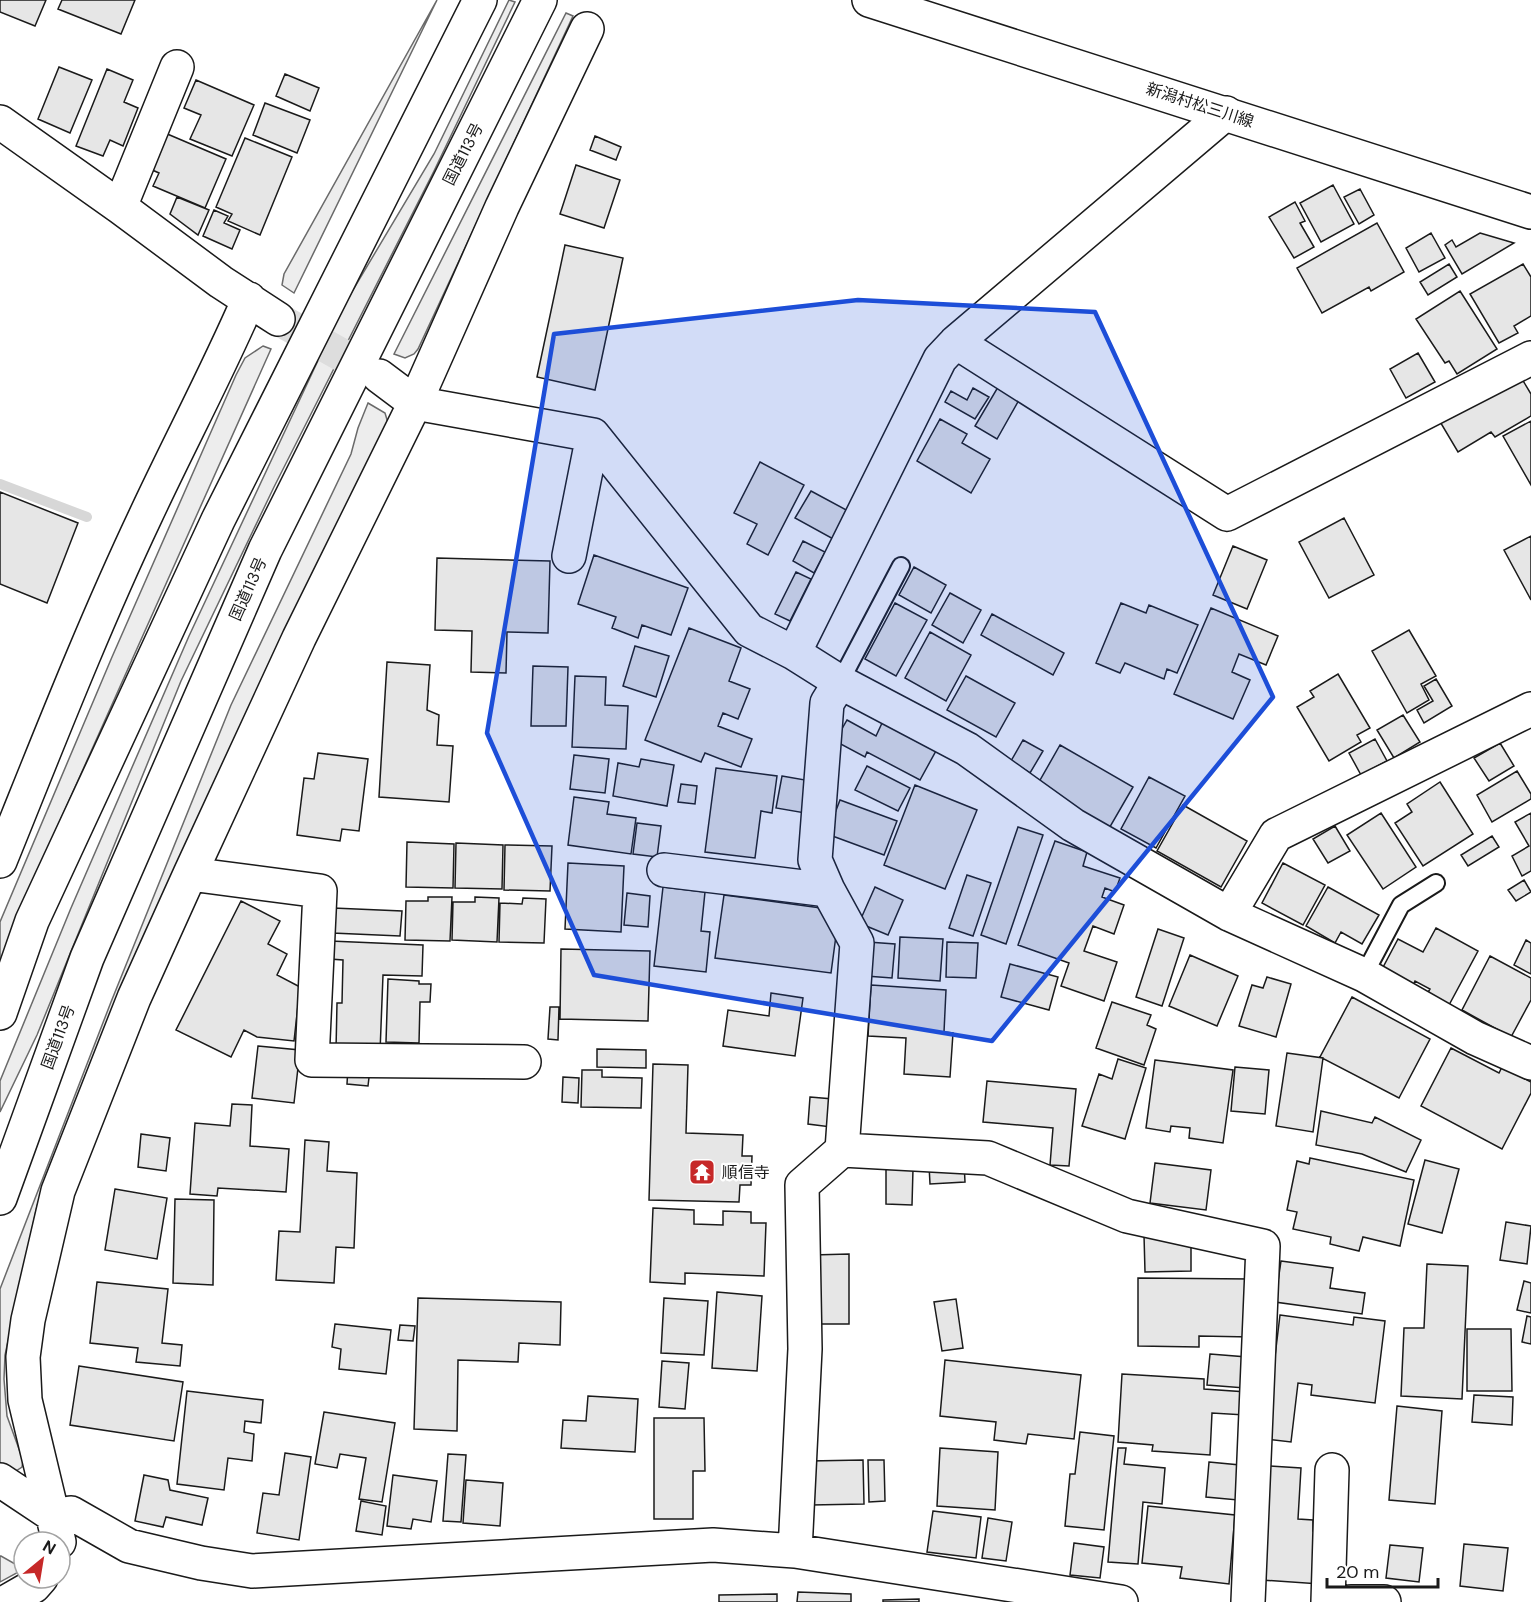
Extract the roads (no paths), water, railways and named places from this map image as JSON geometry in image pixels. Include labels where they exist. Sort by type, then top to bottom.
[{"type":"main road","points":[[0,1013],[32,921],[218,519],[480,0]]},
{"type":"main road","name":"国道113号","points":[[0,1198],[87,958],[265,550],[540,0]]},
{"type":"main road","name":"新潟村松三川線","points":[[869,0],[1531,212]]},
{"type":"main road","points":[[57,1530],[25,1400],[23,1357],[28,1320],[58,1191],[134,998],[190,874],[299,638],[415,403],[502,207],[587,29]]},
{"type":"main road","points":[[120,207],[177,67]]},
{"type":"main road","points":[[794,653],[940,359],[956,342],[1226,113]]},
{"type":"main road","points":[[0,122],[221,282],[278,319]]},
{"type":"main road","points":[[0,861],[61,711],[141,526],[218,370],[249,299]]},
{"type":"main road","points":[[956,342],[1227,514],[1531,358]]},
{"type":"main road","points":[[379,376],[415,403],[593,435],[749,630],[794,653],[840,682],[967,748],[1073,825],[1229,914],[1364,975],[1475,1038],[1531,1063]]},
{"type":"main road","points":[[569,556],[593,435]]},
{"type":"main road","points":[[840,682],[827,703],[815,860],[828,890],[857,943],[842,1150]]},
{"type":"main road","points":[[1229,914],[1276,836],[1531,710]]},
{"type":"main road","points":[[664,870],[828,890]]},
{"type":"main road","points":[[190,874],[320,891],[312,1060],[524,1062]]},
{"type":"main road","points":[[795,1551],[805,1349],[802,1185],[842,1150],[988,1158],[1127,1216],[1263,1246],[1248,1602]]},
{"type":"main road","points":[[1328,1602],[1332,1470]]},
{"type":"main road","points":[[0,1480],[54,1530]]},
{"type":"main road","points":[[60,1530],[70,1513],[129,1546],[201,1563],[252,1571],[713,1545],[795,1551],[1121,1602]]},
{"type":"main road","points":[[6,1602],[27,1590]]},
{"type":"main road","points":[[1351,1602],[1384,1602]]},
{"type":"lane","points":[[840,682],[901,566]]},
{"type":"lane","points":[[1364,975],[1401,905],[1437,883]]},
{"type":"waterway","points":[[0,484],[87,517]]},
{"type":"tunnel","points":[[278,319],[379,376]]},
{"type":"place","name":"順信寺","points":[[702,1172]]}]
